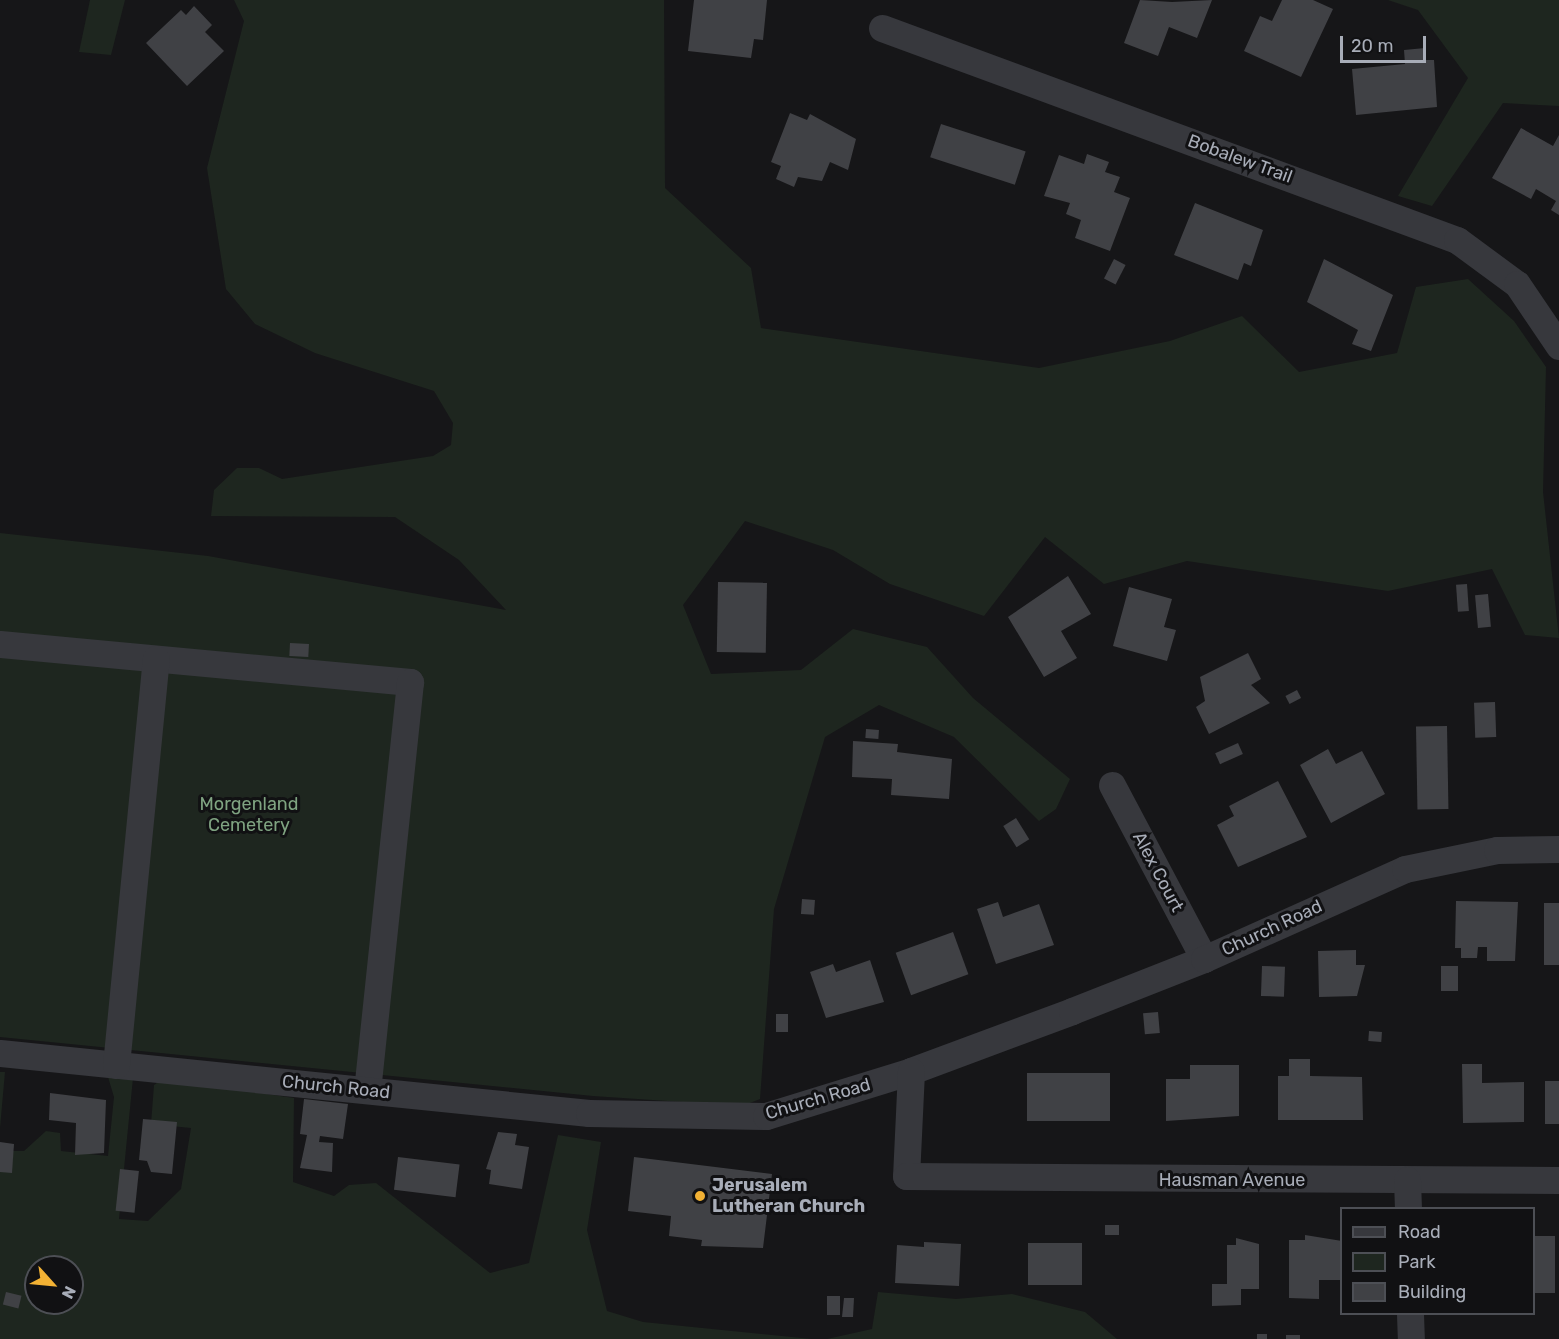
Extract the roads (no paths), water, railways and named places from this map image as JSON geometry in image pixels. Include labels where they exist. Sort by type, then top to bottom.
[{"type":"street","name":"Bobalew Trail","points":[[882,28],[1457,240],[1517,284],[1559,346]]},
{"type":"street","points":[[0,644],[410,682],[367,1090]]},
{"type":"street","points":[[116,1065],[156,659]]},
{"type":"street","name":"Alex Court","points":[[1112,785],[1204,959]]},
{"type":"street","name":"Church Road","points":[[0,1053],[589,1113],[741,1119],[791,1110],[911,1071],[1204,959],[1405,869],[1497,850],[1559,849]]},
{"type":"street","name":"Hausman Avenue","points":[[911,1071],[906,1176],[1559,1180]]},
{"type":"street","points":[[1407,1180],[1408,1207]]},
{"type":"street","points":[[1410,1315],[1411,1339]]},
{"type":"place","name":"Jerusalem Lutheran Church","points":[[700,1196]]},
{"type":"park label","name":"Morgenland Cemetery","points":[[249,815]]}]
